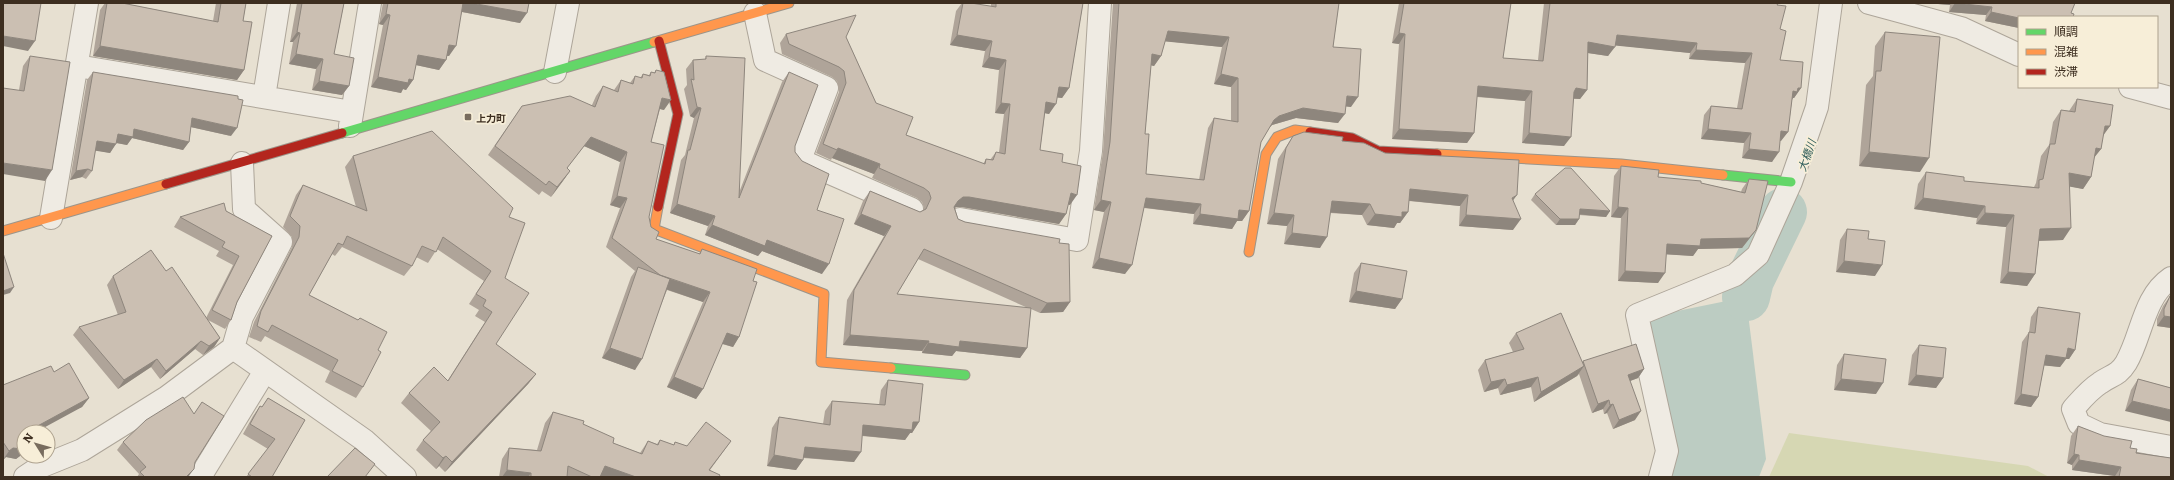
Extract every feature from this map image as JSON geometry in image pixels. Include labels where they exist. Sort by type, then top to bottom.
[{"type":"street","points":[[51,218],[87,3]]},
{"type":"street","points":[[264,97],[279,3]]},
{"type":"street","points":[[350,121],[370,3]]},
{"type":"street","points":[[555,72],[568,3]]},
{"type":"street","points":[[3,231],[242,162],[350,121],[555,72],[789,3]]},
{"type":"street","points":[[960,219],[1077,240],[1091,151],[1100,3]]},
{"type":"street","points":[[1660,477],[1667,451],[1637,314],[1735,275],[1758,255],[1791,182],[1817,107],[1831,3]]},
{"type":"street","points":[[1869,3],[1961,28],[2018,55]]},
{"type":"street","points":[[755,13],[765,60],[827,88],[800,160],[912,209]]},
{"type":"street","points":[[659,41],[678,114],[654,229],[824,294],[821,362],[966,375]]},
{"type":"street","points":[[77,66],[264,97],[350,121]]},
{"type":"street","points":[[2134,88],[2171,98]]},
{"type":"street","points":[[1249,252],[1266,154],[1277,137],[1294,130],[1352,138],[1378,151],[1621,164],[1791,182]]},
{"type":"street","points":[[25,477],[40,467],[82,450],[167,397],[233,348],[242,317],[282,242],[244,209],[242,162]]},
{"type":"street","points":[[2171,278],[2163,284],[2142,318],[2126,362],[2119,373],[2100,383],[2073,409],[2079,424],[2100,434],[2171,447]]},
{"type":"street","points":[[233,348],[364,440],[405,477]]},
{"type":"street","points":[[200,477],[265,371]]},
{"type":"green space","points":[[1789,433],[2028,466],[2049,477],[1769,477]]},
{"type":"shaded area","points":[[1746,297],[1766,459],[1759,477],[1666,477],[1643,318]]},
{"type":"building","points":[[3,3],[41,3],[35,41],[3,36]]},
{"type":"building","points":[[107,3],[122,3],[218,22],[221,3],[246,3],[243,21],[252,22],[244,70],[100,46]]},
{"type":"building","points":[[302,3],[344,3],[334,54],[354,58],[349,86],[319,81],[323,59],[296,54],[300,33],[297,32]]},
{"type":"building","points":[[388,3],[463,3],[456,46],[449,45],[446,60],[418,55],[413,80],[409,79],[408,83],[378,77],[390,15],[386,14]]},
{"type":"building","points":[[471,3],[529,3],[527,13]]},
{"type":"building","points":[[963,3],[996,7],[996,3],[1083,3],[1069,88],[1059,87],[1056,104],[1046,102],[1040,150],[1063,154],[1062,162],[1081,166],[1077,195],[1071,193],[1066,214],[969,197],[963,197],[954,207],[958,219],[965,222],[1060,239],[1059,243],[1069,244],[1070,302],[1047,303],[924,249],[897,294],[1031,308],[1027,348],[960,341],[959,347],[928,343],[929,341],[850,335],[854,290],[891,226],[861,214],[870,191],[920,212],[926,209],[931,198],[929,192],[924,188],[879,168],[880,164],[823,144],[846,83],[844,71],[839,67],[789,44],[786,34],[856,15],[846,37],[876,103],[913,117],[906,135],[985,164],[986,159],[993,160],[996,152],[1005,154],[1010,104],[1001,103],[1006,60],[989,57],[992,41],[957,35]]},
{"type":"building","points":[[1119,3],[1339,3],[1333,47],[1361,49],[1358,97],[1347,96],[1345,114],[1303,108],[1279,116],[1274,120],[1261,142],[1249,211],[1239,210],[1238,219],[1200,214],[1201,204],[1146,198],[1132,265],[1099,258],[1111,202],[1101,200],[1110,142]],"holes":[[[1168,31],[1229,37],[1221,74],[1238,78],[1238,122],[1214,118],[1204,180],[1146,174],[1149,134],[1145,134],[1152,54],[1161,56]]]},
{"type":"building","points":[[1404,3],[1511,3],[1503,58],[1543,61],[1550,3],[1778,3],[1777,5],[1786,6],[1780,29],[1786,31],[1780,60],[1803,62],[1801,88],[1798,88],[1797,92],[1793,91],[1788,132],[1781,131],[1779,152],[1749,149],[1751,133],[1708,129],[1711,106],[1742,109],[1752,53],[1696,50],[1697,43],[1617,35],[1615,47],[1588,42],[1587,90],[1576,88],[1574,92],[1571,137],[1529,133],[1532,91],[1478,86],[1474,133],[1399,129],[1405,34],[1399,33]]},
{"type":"building","points":[[1955,3],[2075,3],[2071,13],[2074,14],[2073,16],[2018,16],[2018,18],[1991,12],[1992,7]]},
{"type":"building","points":[[1885,32],[1940,37],[1929,158],[1869,152],[1876,71],[1881,71]]},
{"type":"building","points":[[30,56],[70,62],[52,170],[3,163],[3,88],[24,91]]},
{"type":"building","points":[[706,56],[745,58],[739,198],[789,72],[818,85],[795,146],[795,152],[802,161],[829,174],[817,210],[844,219],[829,264],[767,240],[765,246],[712,225],[715,216],[677,204],[688,150],[690,150],[701,108],[697,107],[691,79],[694,80],[693,60],[706,59]]},
{"type":"building","points":[[656,70],[664,72],[671,100],[662,98],[651,142],[664,145],[649,217],[651,227],[659,232],[656,239],[700,254],[702,249],[757,269],[753,281],[757,282],[739,337],[727,333],[703,389],[674,377],[710,292],[660,275],[612,238],[627,198],[617,196],[627,152],[591,137],[567,168],[570,171],[557,187],[549,181],[546,185],[495,146],[522,106],[570,96],[595,107],[603,86],[618,92],[621,80],[633,84],[635,76],[642,78],[643,74],[650,76],[651,72],[655,73]]},
{"type":"building","points":[[93,72],[238,96],[238,99],[243,100],[237,128],[192,118],[189,142],[134,129],[133,137],[118,134],[116,144],[97,141],[92,171],[88,169],[76,171]]},
{"type":"building","points":[[2077,99],[2113,105],[2110,126],[2105,126],[2101,149],[2096,148],[2091,177],[2069,173],[2071,228],[2040,229],[2035,274],[2008,272],[2014,215],[1985,213],[1985,206],[1923,198],[1926,172],[1964,177],[1964,181],[2039,188],[2039,180],[2043,179],[2050,144],[2055,144],[2061,110],[2075,112]]},
{"type":"building","points":[[432,131],[513,208],[509,217],[525,223],[505,278],[529,293],[496,344],[536,374],[452,462],[446,456],[443,458],[423,440],[440,422],[409,393],[434,367],[448,381],[492,312],[483,306],[486,300],[476,294],[491,271],[443,237],[436,252],[422,246],[412,266],[347,236],[343,245],[338,243],[309,295],[358,320],[360,318],[387,332],[378,350],[381,352],[363,387],[332,371],[338,360],[272,325],[268,332],[257,326],[261,311],[299,237],[300,226],[290,216],[303,185],[367,211],[353,156]]},
{"type":"building","points":[[1304,132],[1343,137],[1342,141],[1364,143],[1385,153],[1519,160],[1517,195],[1512,198],[1521,219],[1466,215],[1468,195],[1410,189],[1408,212],[1402,212],[1402,217],[1375,214],[1370,204],[1332,201],[1327,237],[1292,233],[1294,215],[1274,213],[1286,148],[1293,136]]},
{"type":"building","points":[[1621,166],[1659,170],[1658,177],[1701,181],[1701,183],[1745,193],[1749,179],[1768,181],[1756,230],[1749,238],[1701,239],[1700,246],[1667,244],[1665,273],[1625,271],[1628,208],[1618,207]]},
{"type":"building","points":[[1565,168],[1571,168],[1610,211],[1580,209],[1579,219],[1560,219],[1535,194]]},
{"type":"building","points":[[224,203],[226,211],[272,236],[237,302],[231,320],[212,310],[239,256],[222,247],[225,242],[180,217]]},
{"type":"building","points":[[1847,229],[1869,231],[1868,239],[1885,241],[1882,265],[1844,261]]},
{"type":"building","points":[[151,250],[166,271],[172,267],[220,338],[209,346],[201,341],[166,371],[157,359],[124,380],[79,327],[126,312],[113,276]]},
{"type":"building","points":[[3,253],[14,287],[3,291]]},
{"type":"building","points":[[1361,263],[1407,271],[1402,299],[1356,291]]},
{"type":"building","points":[[638,267],[670,279],[642,359],[610,348]]},
{"type":"building","points":[[2170,296],[2171,317],[2164,316],[2164,309]]},
{"type":"building","points":[[2038,307],[2080,313],[2075,350],[2068,348],[2066,358],[2046,355],[2038,397],[2021,394],[2029,332],[2035,333]]},
{"type":"building","points":[[1561,313],[1584,366],[1541,392],[1538,377],[1507,385],[1505,379],[1491,382],[1485,360],[1524,349],[1516,333]]},
{"type":"building","points":[[1636,344],[1644,369],[1628,375],[1641,411],[1619,420],[1613,404],[1610,405],[1609,400],[1598,404],[1583,361]]},
{"type":"building","points":[[1919,345],[1946,348],[1943,378],[1916,375]]},
{"type":"building","points":[[1844,354],[1886,359],[1883,383],[1841,379]]},
{"type":"building","points":[[69,363],[89,398],[41,424],[16,424],[16,448],[13,448],[9,451],[3,442],[3,385],[51,366],[54,372]]},
{"type":"building","points":[[2138,379],[2171,388],[2171,410],[2132,401]]},
{"type":"building","points":[[888,380],[923,384],[919,422],[913,422],[912,430],[863,425],[861,452],[805,447],[803,460],[774,455],[779,417],[830,425],[832,401],[885,405]]},
{"type":"building","points":[[183,397],[194,414],[202,402],[224,416],[195,462],[194,469],[186,477],[145,477],[140,472],[146,467],[123,442],[146,420]]},
{"type":"building","points":[[268,398],[305,420],[272,477],[252,477],[248,474],[275,439],[250,424],[260,406],[262,407]]},
{"type":"building","points":[[553,412],[584,421],[583,424],[614,438],[613,443],[642,454],[648,441],[658,445],[660,440],[674,445],[675,442],[687,446],[706,422],[731,441],[709,470],[720,475],[719,477],[636,477],[605,466],[600,477],[592,477],[568,466],[567,477],[531,477],[531,473],[507,470],[509,448],[541,451]]},
{"type":"building","points":[[2078,426],[2104,436],[2132,441],[2130,448],[2137,449],[2136,453],[2171,458],[2171,477],[2119,477],[2121,467],[2079,460],[2079,455],[2074,454]]},
{"type":"building","points":[[355,448],[375,464],[365,477],[327,477]]},
{"type":"waterway","name":"大橋川","points":[[1746,297],[1750,280],[1783,212]]},
{"type":"traffic: fast","points":[[342,133],[654,42]]},
{"type":"traffic: fast","points":[[1723,175],[1791,182]]},
{"type":"traffic: fast","points":[[891,368],[965,375]]},
{"type":"traffic: slow","points":[[654,42],[789,3]]},
{"type":"traffic: slow","points":[[1249,252],[1266,154],[1277,137],[1295,130],[1310,132]]},
{"type":"traffic: slow","points":[[1437,154],[1621,164],[1723,175]]},
{"type":"traffic: slow","points":[[3,231],[166,184]]},
{"type":"traffic: slow","points":[[658,207],[654,229],[824,294],[821,362],[891,368]]},
{"type":"traffic: jam","points":[[658,207],[678,114],[659,41]]},
{"type":"traffic: jam","points":[[1310,132],[1352,138],[1378,151],[1437,154]]},
{"type":"traffic: jam","points":[[166,184],[342,133]]},
{"type":"place","name":"上力町","points":[[468,117]]}]
